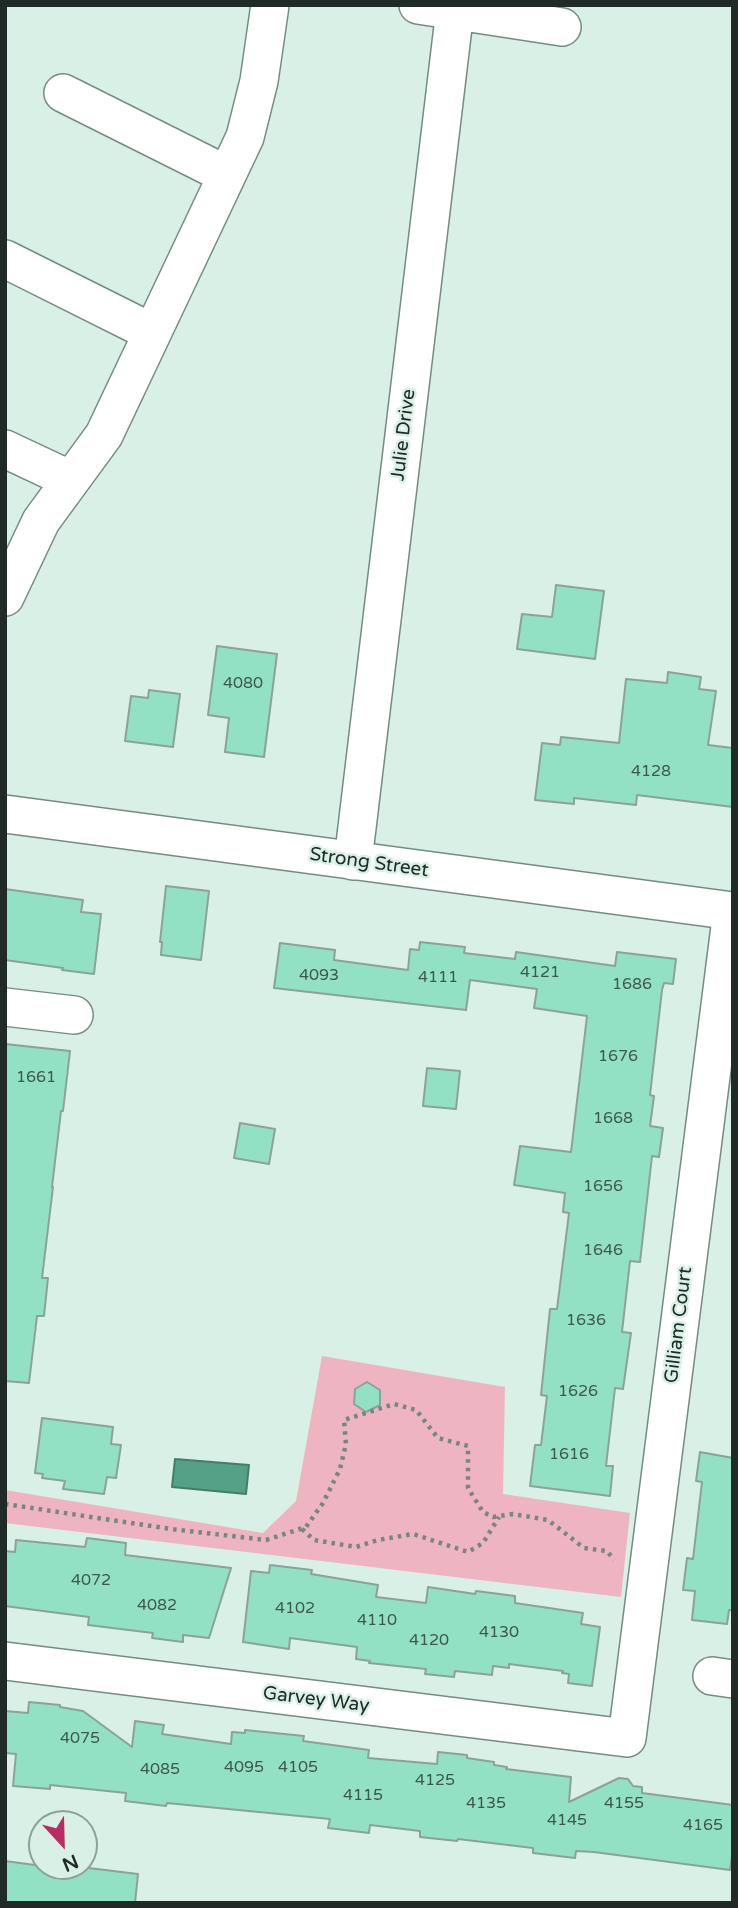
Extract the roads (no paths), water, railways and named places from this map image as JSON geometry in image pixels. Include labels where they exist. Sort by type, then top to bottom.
[{"type":"street","points":[[5,597],[41,521],[104,435],[245,136],[259,81],[270,5]]},
{"type":"street","points":[[418,5],[562,27]]},
{"type":"street","name":"Julie Drive","points":[[354,861],[455,9]]},
{"type":"street","points":[[63,93],[227,175]]},
{"type":"street","points":[[5,259],[151,332]]},
{"type":"street","points":[[5,449],[71,480]]},
{"type":"street","name":"Strong Street","points":[[5,814],[732,911]]},
{"type":"street","name":"Gilliam Court","points":[[627,1738],[732,911]]},
{"type":"street","points":[[5,1007],[74,1015]]},
{"type":"street","name":"Garvey Way","points":[[5,1661],[627,1738]]}]
